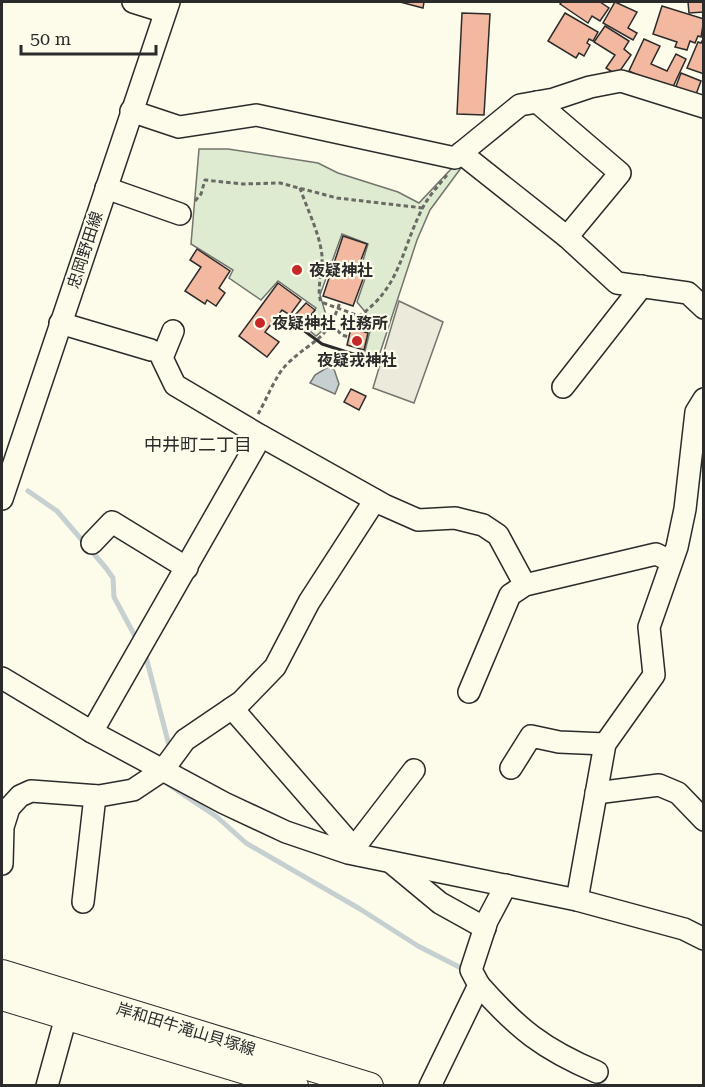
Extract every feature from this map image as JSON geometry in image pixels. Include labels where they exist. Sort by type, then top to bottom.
[{"type":"main road","name":"岸和田牛滝山貝塚線","points":[[2,973],[370,1086]]},
{"type":"main road","name":"岸和田牛滝山貝塚線","points":[[2,998],[295,1086]]},
{"type":"street","points":[[133,2],[167,7]]},
{"type":"street","name":"忠岡野田線","points":[[2,499],[167,7]]},
{"type":"street","points":[[131,111],[179,127],[256,115],[455,158],[520,105],[621,81],[704,107]]},
{"type":"street","points":[[537,102],[620,173],[567,237]]},
{"type":"street","points":[[461,153],[567,237],[617,283],[688,293],[704,308]]},
{"type":"street","points":[[106,188],[180,214]]},
{"type":"street","points":[[563,387],[642,286]]},
{"type":"street","points":[[60,323],[151,350]]},
{"type":"street","points":[[173,331],[162,358],[175,385],[375,500],[418,520],[455,518],[498,534],[525,585]]},
{"type":"street","points":[[577,900],[605,744],[654,675],[649,627],[671,561],[694,511],[696,412],[704,399]]},
{"type":"street","points":[[92,732],[261,436]]},
{"type":"street","points":[[2,864],[3,827],[9,808],[20,796],[31,791],[95,796],[133,790],[163,770],[185,740],[241,702],[275,667],[309,602],[375,500]]},
{"type":"street","points":[[92,543],[112,522],[187,568]]},
{"type":"street","points":[[469,692],[510,595],[525,585],[656,554],[671,561]]},
{"type":"street","points":[[2,678],[92,732],[286,832],[391,862],[577,900],[700,932]]},
{"type":"street","points":[[232,708],[357,852]]},
{"type":"street","points":[[511,768],[531,736],[559,742],[605,744]]},
{"type":"street","points":[[357,852],[414,770]]},
{"type":"street","points":[[596,793],[659,785],[678,793],[704,820]]},
{"type":"street","points":[[83,902],[95,796]]},
{"type":"street","points":[[391,862],[440,903],[485,928]]},
{"type":"street","points":[[506,885],[485,928],[471,970],[479,985],[524,1033],[558,1055],[597,1072]]},
{"type":"street","points":[[430,1086],[479,985]]},
{"type":"street","points":[[47,1086],[66,1017]]},
{"type":"path","points":[[300,188],[321,252],[323,275],[318,295],[321,302],[359,316],[382,298],[396,276],[423,208],[461,159],[461,153]]},
{"type":"path","points":[[180,214],[201,194],[206,180],[243,184],[280,183],[344,199],[423,208]]},
{"type":"path","points":[[261,436],[255,419],[285,365],[322,338],[332,325],[340,302]]},
{"type":"path","points":[[332,325],[342,335],[349,336]]},
{"type":"green space","points":[[199,149],[228,149],[318,163],[338,173],[398,192],[419,203],[453,167],[458,165],[461,168],[430,210],[417,240],[378,359],[364,355],[370,331],[356,327],[367,314],[357,302],[368,270],[361,267],[368,244],[342,234],[320,295],[329,325],[316,336],[304,326],[316,308],[278,281],[261,300],[229,278],[233,270],[191,244]]},
{"type":"shaded area","points":[[399,301],[443,322],[414,403],[373,388]]},
{"type":"shaded area","points":[[328,367],[334,369],[339,384],[335,394],[310,383],[315,375]]},
{"type":"building","points":[[400,2],[424,2],[423,8]]},
{"type":"building","points":[[562,2],[600,2],[609,8],[600,21],[592,16],[588,23],[560,4]]},
{"type":"building","points":[[615,2],[637,12],[628,28],[637,33],[633,40],[603,23]]},
{"type":"building","points":[[688,2],[704,2],[704,12],[689,13]]},
{"type":"building","points":[[662,6],[704,19],[701,37],[698,36],[695,43],[690,41],[687,50],[675,47],[677,42],[653,34]]},
{"type":"building","points":[[462,13],[490,14],[484,115],[457,114]]},
{"type":"building","points":[[565,13],[598,32],[593,41],[589,39],[587,43],[590,45],[584,56],[579,53],[576,58],[548,41]]},
{"type":"building","points":[[605,26],[629,41],[624,49],[631,55],[617,75],[606,68],[615,55],[594,42]]},
{"type":"building","points":[[704,37],[704,74],[687,68],[698,42],[701,43]]},
{"type":"building","points":[[644,39],[660,46],[651,64],[667,71],[676,54],[686,59],[671,91],[629,71]]},
{"type":"building","points":[[681,73],[701,81],[695,97],[675,89]]},
{"type":"building","points":[[343,236],[367,244],[358,268],[366,271],[353,306],[323,296]]},
{"type":"building","points":[[197,249],[230,271],[219,288],[225,293],[216,306],[207,300],[205,304],[185,291],[201,267],[190,260]]},
{"type":"building","name":"夜疑神社 社務所","points":[[278,283],[301,300],[290,315],[282,310],[265,332],[279,342],[267,357],[239,336]]},
{"type":"building","points":[[306,303],[315,310],[305,322],[296,314]]},
{"type":"building","name":"夜疑戎神社","points":[[351,328],[368,333],[364,350],[347,345]]},
{"type":"building","points":[[351,389],[366,396],[359,410],[344,402]]},
{"type":"waterway","points":[[28,491],[57,511],[106,568],[113,578],[114,597],[137,640]]},
{"type":"waterway","points":[[146,657],[170,749]]},
{"type":"waterway","points":[[169,779],[169,785],[217,817],[246,843],[360,909],[418,946],[465,970]]},
{"type":"waterway","points":[[593,1079],[605,1086]]},
{"type":"wall","points":[[287,318],[322,344],[375,361]]},
{"type":"place","name":"夜疑神社","points":[[297,270]]},
{"type":"place","name":"夜疑神社 社務所","points":[[260,323]]},
{"type":"place","name":"夜疑戎神社","points":[[357,341]]},
{"type":"district","name":"中井町二丁目","points":[[198,444]]}]
